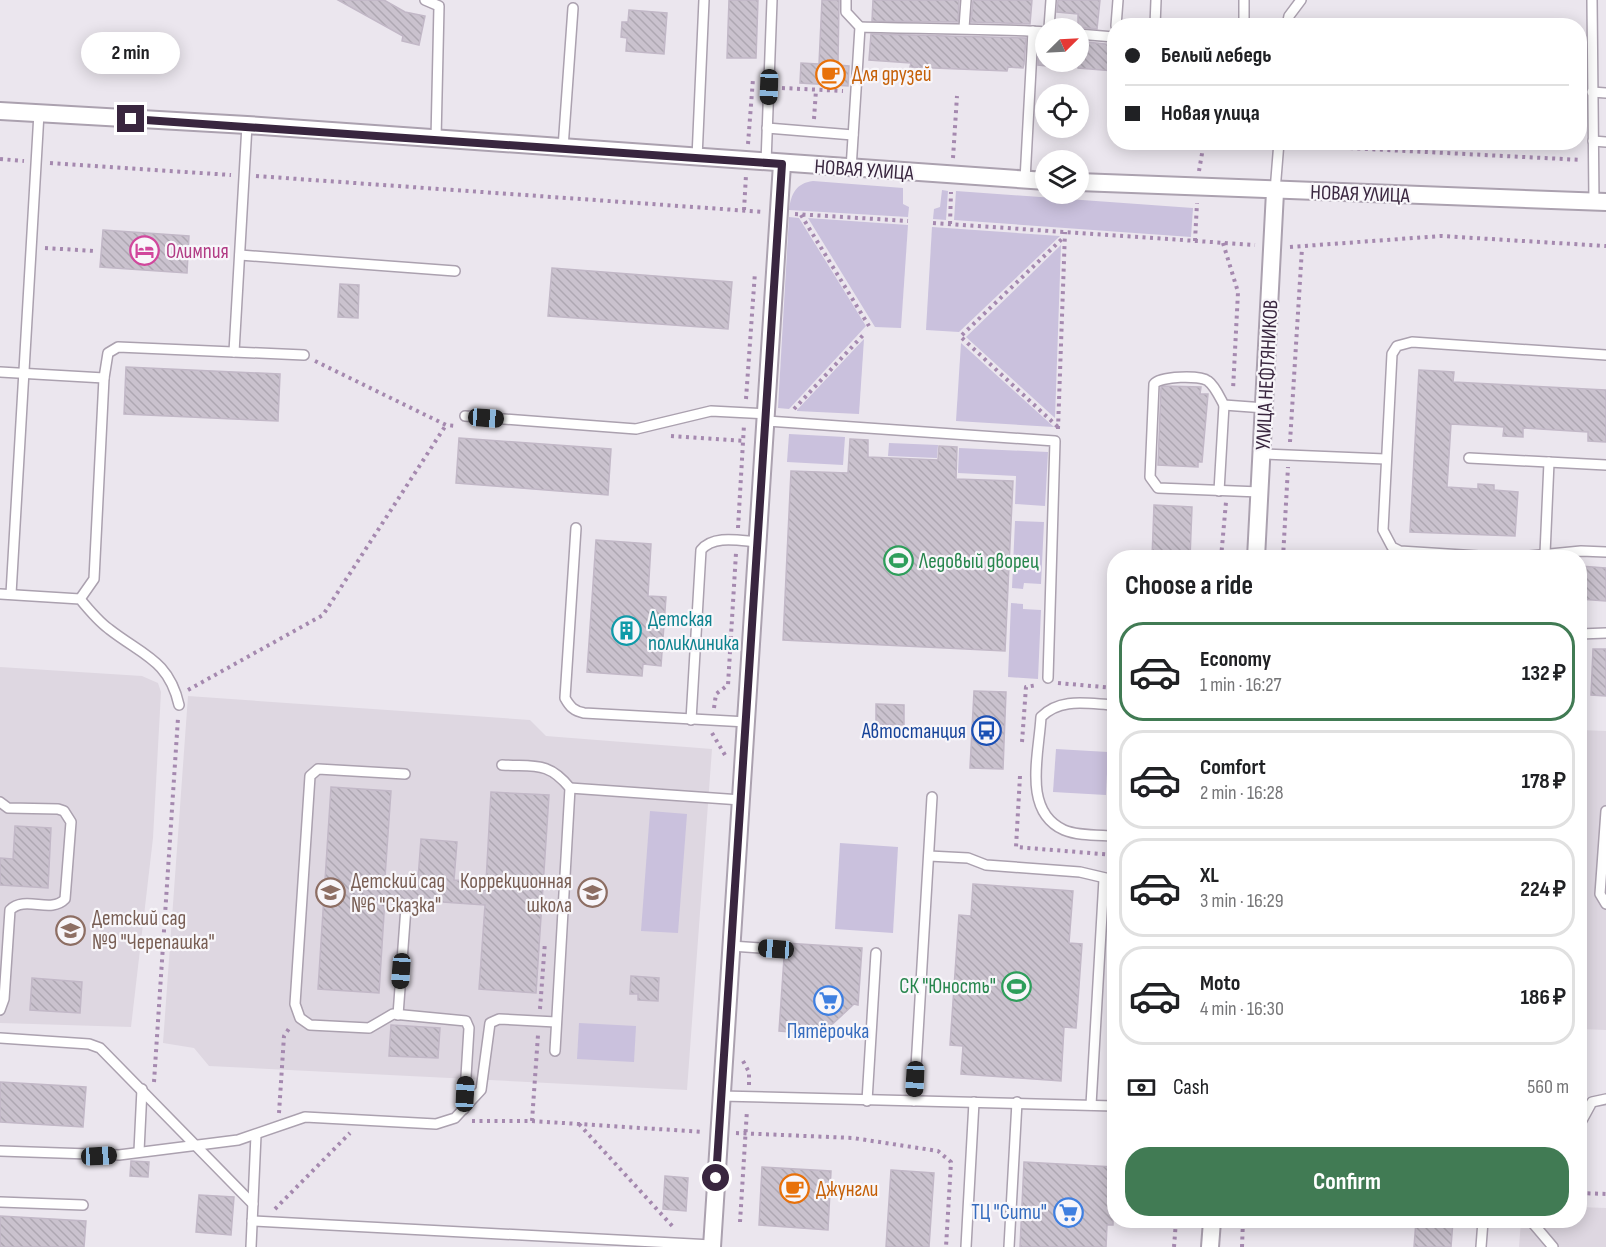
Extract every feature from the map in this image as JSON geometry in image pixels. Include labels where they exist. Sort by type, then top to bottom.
[{"type":"street","name":"НОВАЯ УЛИЦА","points":[[0,111],[247,125],[1035,180]]},
{"type":"street","points":[[712,1246],[759,542],[772,419],[779,213],[774,163]]},
{"type":"street","name":"НОВАЯ УЛИЦА","points":[[1089,183],[1275,192],[1600,202]]},
{"type":"street","name":"УЛИЦА НЕФТЯНИКОВ","points":[[1256,550],[1275,192]]},
{"type":"street","points":[[1210,1247],[1211,1228]]},
{"type":"lane","points":[[425,0],[439,3],[436,139]]},
{"type":"lane","points":[[697,158],[704,0]]},
{"type":"lane","points":[[772,0],[767,128],[774,163]]},
{"type":"lane","points":[[846,0],[846,12],[860,27],[1033,31],[1025,180]]},
{"type":"lane","points":[[964,28],[966,0]]},
{"type":"lane","points":[[1050,18],[1051,0]]},
{"type":"lane","points":[[1117,18],[1118,0]]},
{"type":"lane","points":[[1155,18],[1156,0]]},
{"type":"lane","points":[[1244,0],[1244,18]]},
{"type":"lane","points":[[1289,18],[1300,0]]},
{"type":"lane","points":[[1592,0],[1593,160],[1600,202]]},
{"type":"lane","points":[[563,148],[573,8]]},
{"type":"lane","points":[[851,169],[860,27]]},
{"type":"lane","points":[[1089,35],[1107,36]]},
{"type":"lane","points":[[1592,92],[1606,93]]},
{"type":"lane","points":[[11,594],[22,374],[39,113]]},
{"type":"lane","points":[[234,352],[247,125]]},
{"type":"lane","points":[[767,128],[853,135]]},
{"type":"lane","points":[[1593,141],[1606,142]]},
{"type":"lane","points":[[1275,192],[1278,150]]},
{"type":"lane","points":[[240,255],[455,271]]},
{"type":"lane","points":[[1398,550],[1392,547],[1383,530],[1392,354],[1397,346],[1404,342],[1606,355]]},
{"type":"lane","points":[[80,599],[94,579],[104,378],[108,353],[118,347],[304,355]]},
{"type":"lane","points":[[0,372],[104,378]]},
{"type":"lane","points":[[1219,490],[1224,405],[1211,384],[1203,379],[1165,378],[1154,384],[1151,482],[1158,488],[1260,492]]},
{"type":"lane","points":[[1224,405],[1265,408]]},
{"type":"lane","points":[[465,416],[636,429],[711,411],[772,419],[1055,441],[1047,680]]},
{"type":"lane","points":[[1263,454],[1386,459]]},
{"type":"lane","points":[[1469,458],[1606,465]]},
{"type":"lane","points":[[1545,550],[1549,462]]},
{"type":"lane","points":[[576,528],[566,698],[568,705],[575,711],[584,713],[747,722]]},
{"type":"lane","points":[[691,720],[701,550],[706,544],[719,540],[759,542]]},
{"type":"lane","points":[[1587,553],[1606,552]]},
{"type":"lane","points":[[0,594],[80,599],[108,628],[156,660],[170,679],[178,700]]},
{"type":"lane","points":[[1587,634],[1606,633]]},
{"type":"lane","points":[[1107,705],[1064,702],[1049,708],[1041,717],[1036,795],[1042,812],[1054,824],[1066,831],[1107,835]]},
{"type":"lane","points":[[502,765],[549,768],[558,772],[570,788],[555,1051]]},
{"type":"lane","points":[[405,774],[318,769],[310,776],[295,1004],[300,1018],[310,1025],[364,1029],[374,1026],[389,1016],[398,1015],[463,1020],[469,1024],[464,1109]]},
{"type":"lane","points":[[570,788],[741,800]]},
{"type":"lane","points":[[914,1101],[932,797]]},
{"type":"lane","points":[[0,802],[8,808],[58,809],[64,811],[71,822],[65,899],[55,905],[21,904],[10,910],[0,1010]]},
{"type":"lane","points":[[1606,811],[1600,894],[1606,904]]},
{"type":"lane","points":[[929,856],[968,858],[986,865],[1080,872],[1107,879]]},
{"type":"lane","points":[[1091,1105],[1104,879]]},
{"type":"lane","points":[[398,1015],[406,907]]},
{"type":"lane","points":[[731,946],[776,949]]},
{"type":"lane","points":[[867,1101],[876,953]]},
{"type":"lane","points":[[0,1151],[99,1156],[197,1145],[256,1135],[305,1117],[436,1124],[455,1118],[483,1085],[490,1023],[499,1019],[556,1022]]},
{"type":"lane","points":[[0,1038],[89,1044],[100,1048],[253,1204]]},
{"type":"lane","points":[[139,1151],[142,1089]]},
{"type":"lane","points":[[721,1096],[1107,1106]]},
{"type":"lane","points":[[1587,1111],[1592,1102],[1606,1100]]},
{"type":"lane","points":[[966,1247],[974,1102]]},
{"type":"lane","points":[[1009,1247],[1017,1102]]},
{"type":"lane","points":[[251,1247],[257,1222],[253,1204],[256,1135]]},
{"type":"lane","points":[[0,1202],[82,1205]]},
{"type":"lane","points":[[257,1222],[712,1246]]},
{"type":"lane","points":[[1481,1247],[1482,1228]]},
{"type":"lane","points":[[1537,1228],[1553,1247]]},
{"type":"path","points":[[752,86],[856,92]]},
{"type":"path","points":[[814,132],[816,90]]},
{"type":"path","points":[[1199,171],[1203,150]]},
{"type":"path","points":[[1397,150],[1593,160]]},
{"type":"path","points":[[0,159],[908,221]]},
{"type":"path","points":[[801,214],[869,326]]},
{"type":"path","points":[[933,223],[1065,234],[1223,243]]},
{"type":"path","points":[[1058,427],[962,337],[1065,234]]},
{"type":"path","points":[[1055,441],[1058,427],[1065,234]]},
{"type":"path","points":[[1283,550],[1302,248],[1441,236],[1606,246]]},
{"type":"path","points":[[30,247],[95,251]]},
{"type":"path","points":[[772,419],[865,333]]},
{"type":"path","points":[[154,1082],[178,700],[324,615],[446,425]]},
{"type":"path","points":[[1047,680],[1107,687]]},
{"type":"path","points":[[532,1121],[545,938]]},
{"type":"path","points":[[278,1126],[284,1036],[300,1018]]},
{"type":"path","points":[[739,1055],[749,1071],[740,1222]]},
{"type":"path","points":[[257,1222],[363,1120]]},
{"type":"path","points":[[578,1124],[689,1244]]},
{"type":"path","points":[[1587,1193],[1606,1194]]},
{"type":"path","points":[[1174,1247],[1175,1228]]},
{"type":"path","points":[[1242,1247],[1243,1228]]},
{"type":"shaded area","points":[[813,181],[903,188],[903,204],[909,207],[908,217],[789,210],[795,190],[802,184]]},
{"type":"shaded area","points":[[942,190],[948,191],[946,220],[933,219],[934,209],[940,207]]},
{"type":"shaded area","points":[[956,191],[1035,197],[1035,204],[1089,204],[1089,201],[1193,208],[1191,237],[954,220]]},
{"type":"shaded area","points":[[789,217],[799,218],[866,326],[789,409],[778,408]]},
{"type":"shaded area","points":[[808,218],[908,225],[901,328],[875,327]]},
{"type":"shaded area","points":[[932,227],[1060,236],[959,332],[926,330]]},
{"type":"shaded area","points":[[1061,245],[1055,418],[966,337]]},
{"type":"shaded area","points":[[864,339],[859,414],[797,411],[797,410]]},
{"type":"shaded area","points":[[961,343],[1054,427],[956,421]]},
{"type":"shaded area","points":[[789,434],[845,437],[843,465],[787,462]]},
{"type":"shaded area","points":[[889,443],[938,445],[937,458],[888,456]]},
{"type":"shaded area","points":[[959,448],[1048,452],[1045,506],[1015,504],[1016,476],[958,473]]},
{"type":"shaded area","points":[[1015,521],[1044,522],[1041,584],[1024,583],[1023,589],[1012,588]]},
{"type":"shaded area","points":[[1011,603],[1023,604],[1023,609],[1041,610],[1038,679],[1008,677]]},
{"type":"shaded area","name":"Детский сад №9 \"Черепашка\"","points":[[0,667],[142,676],[158,683],[161,692],[153,838],[131,1027],[0,1023]]},
{"type":"shaded area","name":"Детский сад №6 \"Сказка\"","points":[[188,696],[530,720],[546,736],[712,749],[687,1090],[209,1066],[194,1048],[163,1043]]},
{"type":"shaded area","points":[[1587,730],[1606,731],[1606,1030],[1587,1029]]},
{"type":"shaded area","points":[[1056,749],[1107,752],[1106,795],[1053,792]]},
{"type":"shaded area","points":[[650,811],[687,814],[678,933],[641,931]]},
{"type":"shaded area","points":[[840,843],[898,847],[893,933],[835,929]]},
{"type":"shaded area","points":[[579,1023],[636,1026],[634,1062],[577,1059]]},
{"type":"shaded area","points":[[1587,1207],[1606,1208],[1606,1247],[1519,1247],[1520,1228],[1587,1228]]},
{"type":"building","points":[[338,0],[384,0],[405,12],[425,16],[419,45],[402,41],[403,36]]},
{"type":"building","points":[[729,0],[758,0],[756,58],[727,58]]},
{"type":"building","points":[[822,0],[839,0],[838,65],[849,66],[848,86],[800,83],[801,63],[819,64]]},
{"type":"building","points":[[873,0],[959,0],[958,22],[872,21]]},
{"type":"building","points":[[973,0],[1032,0],[1030,24],[971,22]]},
{"type":"building","points":[[1058,0],[1100,0],[1097,29],[1089,28],[1089,18],[1078,18],[1078,14],[1057,12]]},
{"type":"building","points":[[629,10],[667,13],[664,54],[626,51],[627,38],[621,37],[622,22],[628,22]]},
{"type":"building","points":[[871,34],[1026,38],[1024,64],[1023,68],[1008,67],[1007,71],[910,67],[911,63],[869,60]]},
{"type":"building","points":[[1089,42],[1107,44],[1107,70],[1089,69]]},
{"type":"building","name":"Олимпия","points":[[103,230],[189,236],[187,273],[100,267]]},
{"type":"building","points":[[552,268],[732,282],[728,329],[548,316]]},
{"type":"building","points":[[340,284],[359,285],[358,318],[338,317]]},
{"type":"building","points":[[126,367],[280,374],[278,421],[124,414]]},
{"type":"building","points":[[1419,370],[1454,372],[1453,382],[1606,390],[1606,442],[1588,441],[1588,432],[1523,428],[1523,437],[1503,436],[1504,427],[1451,424],[1447,487],[1478,489],[1478,484],[1494,485],[1494,490],[1518,492],[1515,536],[1410,532]]},
{"type":"building","points":[[1161,387],[1201,387],[1200,394],[1208,394],[1202,462],[1198,462],[1198,467],[1158,465]]},
{"type":"building","points":[[459,438],[611,449],[608,495],[456,483]]},
{"type":"building","name":"Ледовый дворец","points":[[850,439],[868,440],[868,457],[938,460],[939,446],[957,447],[956,479],[1013,481],[1005,651],[783,640],[791,471],[848,473]]},
{"type":"building","points":[[1154,505],[1192,507],[1190,550],[1152,550]]},
{"type":"building","name":"Детская поликлиника","points":[[596,540],[651,544],[648,596],[666,597],[661,666],[643,664],[642,676],[587,672]]},
{"type":"building","points":[[1587,567],[1606,568],[1606,601],[1587,600]]},
{"type":"building","points":[[1593,649],[1606,649],[1606,696],[1591,695]]},
{"type":"building","points":[[974,691],[1006,692],[1003,769],[970,768]]},
{"type":"building","points":[[876,704],[904,705],[904,725],[876,724]]},
{"type":"building","points":[[331,787],[391,791],[385,877],[418,879],[421,839],[457,842],[454,880],[486,882],[491,792],[549,795],[536,993],[479,989],[485,905],[385,898],[379,993],[318,989]]},
{"type":"building","points":[[15,826],[51,828],[48,888],[0,885],[0,858],[13,859]]},
{"type":"building","name":"СК \"Юность\"","points":[[973,884],[1073,891],[1069,943],[1082,944],[1076,1028],[1064,1027],[1061,1081],[961,1074],[963,1046],[950,1045],[959,915],[971,916]]},
{"type":"building","points":[[785,943],[862,948],[858,1005],[854,1004],[826,1030],[826,1035],[779,1031]]},
{"type":"building","points":[[631,976],[659,978],[658,1001],[638,1000],[638,994],[630,994]]},
{"type":"building","points":[[32,978],[82,982],[80,1013],[30,1010]]},
{"type":"building","points":[[391,1025],[440,1028],[438,1058],[389,1056]]},
{"type":"building","points":[[0,1082],[86,1087],[83,1127],[0,1122]]},
{"type":"building","points":[[131,1161],[149,1162],[148,1177],[130,1176]]},
{"type":"building","name":"ТЦ \"Сити\"","points":[[1024,1162],[1107,1167],[1106,1247],[1020,1247]]},
{"type":"building","points":[[762,1167],[831,1171],[828,1230],[759,1225]]},
{"type":"building","points":[[891,1170],[934,1173],[929,1247],[886,1247]]},
{"type":"building","points":[[665,1176],[688,1178],[686,1211],[663,1209]]},
{"type":"building","points":[[199,1195],[234,1197],[231,1235],[196,1232]]},
{"type":"building","points":[[0,1216],[86,1221],[84,1247],[0,1247]]},
{"type":"building","points":[[1415,1228],[1452,1228],[1451,1247],[1414,1247]]},
{"type":"place","name":"Для друзей","points":[[831,74]]},
{"type":"place","name":"Олимпия","points":[[145,251]]},
{"type":"place","name":"Ледовый дворец","points":[[898,561]]},
{"type":"place","name":"Детская поликлиника","points":[[627,631]]},
{"type":"place","name":"Автостанция","points":[[987,731]]},
{"type":"place","name":"Детский сад №6 \"Сказка\"","points":[[330,893]]},
{"type":"place","name":"Коррекционная школа","points":[[593,893]]},
{"type":"place","name":"Детский сад №9 \"Черепашка\"","points":[[71,930]]},
{"type":"place","name":"СК \"Юность\"","points":[[1017,986]]},
{"type":"place","name":"Пятёрочка","points":[[828,1000]]},
{"type":"place","name":"Джунгли","points":[[795,1189]]},
{"type":"place","name":"ТЦ \"Сити\"","points":[[1068,1212]]},
{"type":"route","points":[[131,119],[247,125],[782,164],[716,1178]]}]
